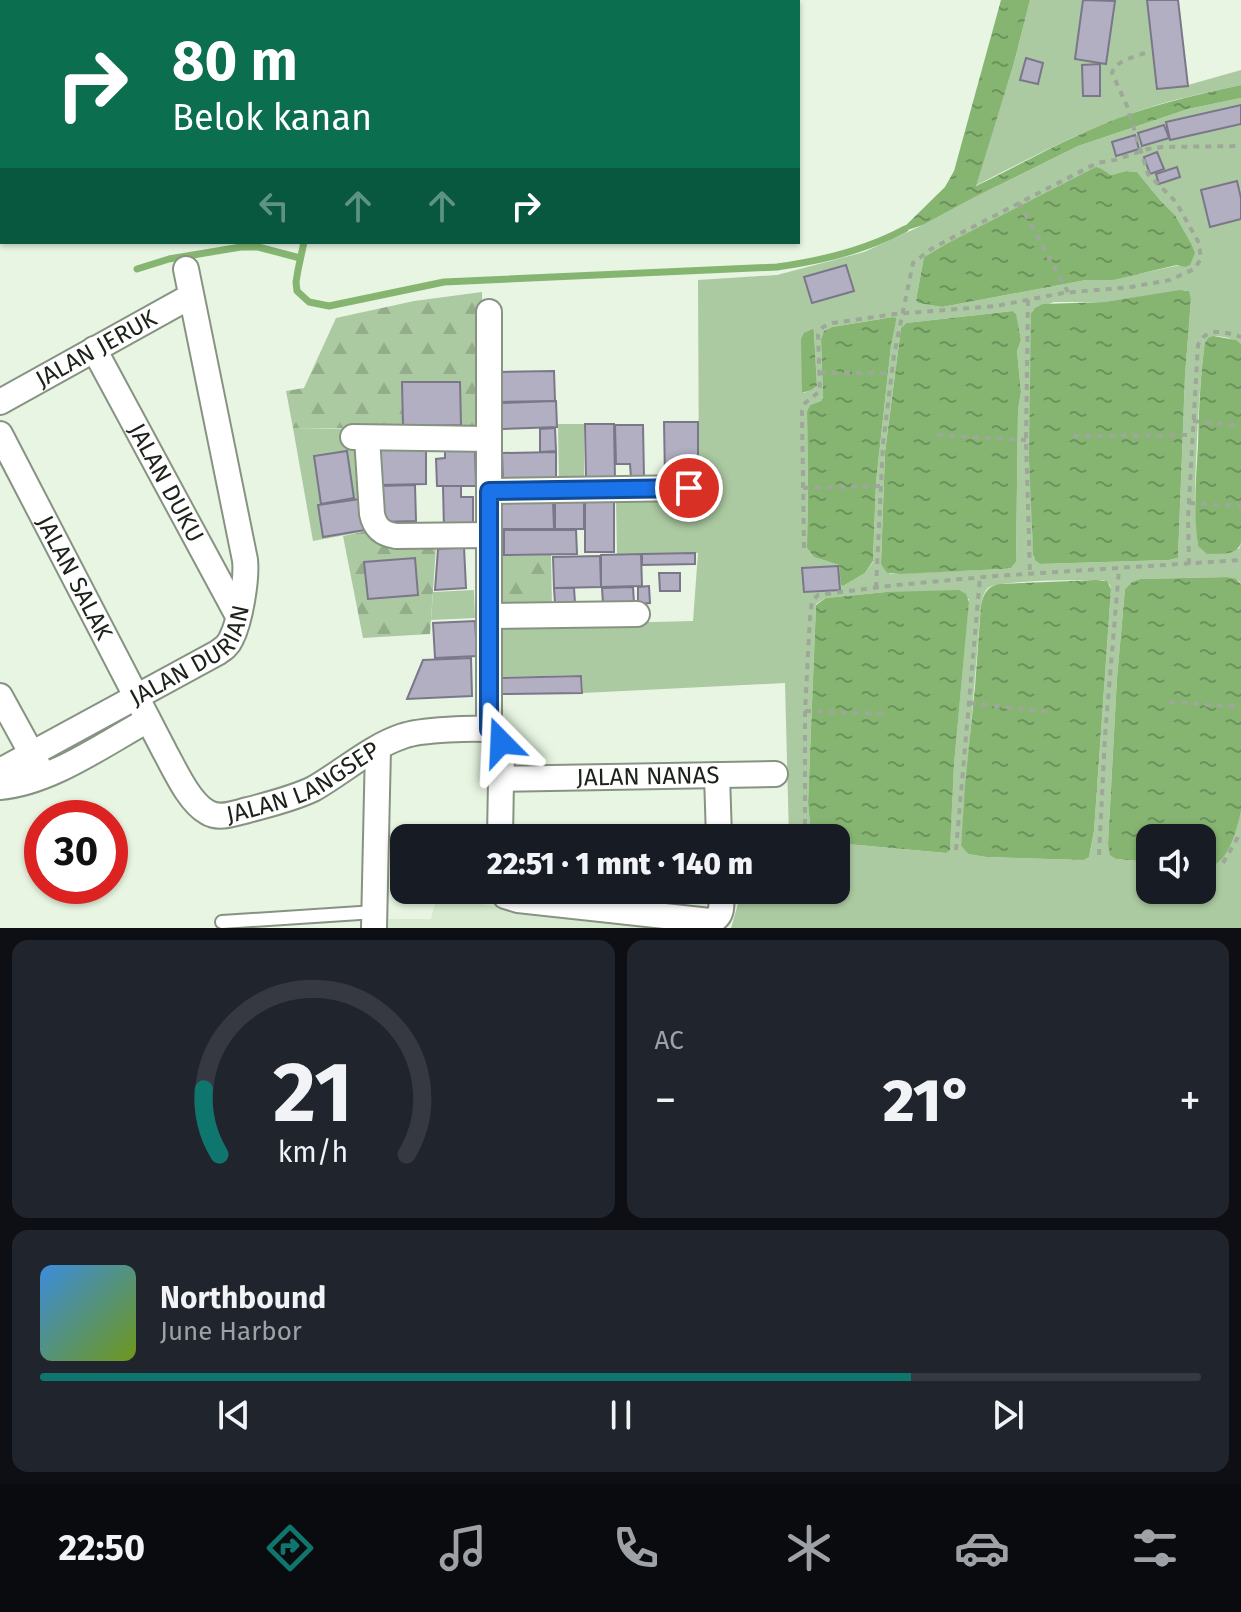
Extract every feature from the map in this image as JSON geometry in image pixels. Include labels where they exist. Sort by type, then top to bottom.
[{"type":"street","name":"JALAN DURIAN","points":[[0,771],[225,648],[234,633],[246,570],[186,269]]},
{"type":"street","name":"JALAN JERUK","points":[[0,402],[191,296]]},
{"type":"street","points":[[489,312],[489,729]]},
{"type":"street","name":"JALAN DUKU","points":[[94,349],[238,616]]},
{"type":"street","name":"JALAN SALAK","points":[[0,434],[148,720]]},
{"type":"street","points":[[489,439],[360,437],[372,514],[379,530],[396,536],[489,535]]},
{"type":"street","points":[[489,491],[689,488]]},
{"type":"street","points":[[489,616],[637,614]]},
{"type":"street","points":[[0,696],[44,776]]},
{"type":"street","name":"JALAN DURIAN","points":[[0,787],[22,784],[44,776],[148,720]]},
{"type":"street","name":"JALAN LANGSEP","points":[[148,720],[190,794],[205,811],[218,816],[284,800],[309,790],[378,748]]},
{"type":"street","points":[[378,748],[416,733],[495,730],[500,737],[500,824]]},
{"type":"street","name":"JALAN LANGSEP","points":[[374,920],[378,748]]},
{"type":"street","name":"JALAN NANAS","points":[[501,779],[775,774]]},
{"type":"street","points":[[717,775],[719,824]]},
{"type":"street","points":[[554,904],[705,921],[719,917],[721,904]]},
{"type":"lane","points":[[222,922],[374,920]]},
{"type":"path","points":[[804,548],[803,408],[820,391],[818,335],[823,327],[833,323],[996,306],[1068,293],[1161,282],[1190,272],[1199,264],[1200,249],[1194,230],[1176,202],[1148,174],[1127,106],[1113,76],[1112,69],[1116,65],[1145,53]]},
{"type":"path","points":[[876,588],[880,486],[892,373],[910,270],[916,260],[1097,163],[1162,147],[1241,146]]},
{"type":"path","points":[[1019,203],[1068,293]]},
{"type":"path","points":[[1028,300],[1026,440],[1030,574]]},
{"type":"path","points":[[1189,564],[1189,503],[1198,345],[1204,334],[1210,332],[1241,337]]},
{"type":"path","points":[[820,373],[892,373]]},
{"type":"path","points":[[1193,421],[1241,426]]},
{"type":"path","points":[[937,435],[1026,440]]},
{"type":"path","points":[[1073,436],[1192,435]]},
{"type":"path","points":[[803,488],[880,486]]},
{"type":"path","points":[[1189,503],[1241,506]]},
{"type":"path","points":[[805,824],[805,711],[810,617],[815,597],[824,593],[980,577],[1241,560]]},
{"type":"path","points":[[1099,855],[1119,569]]},
{"type":"path","points":[[956,850],[980,577]]},
{"type":"path","points":[[1169,702],[1241,707]]},
{"type":"path","points":[[970,703],[1051,712]]},
{"type":"path","points":[[805,711],[889,714]]},
{"type":"path","points":[[1223,863],[1241,832]]},
{"type":"shaded area","points":[[435,904],[478,904],[679,928],[385,928],[386,919],[431,919]]},
{"type":"green space","points":[[1030,0],[1177,0],[1188,85],[1241,70],[1241,85],[1160,104],[1113,121],[975,186],[1014,63]]},
{"type":"green space","points":[[1241,98],[1241,344],[1219,336],[1207,340],[1204,349],[1195,503],[1198,546],[1239,549],[1241,543],[1241,584],[1228,577],[1140,579],[1125,589],[1108,844],[1116,859],[1136,861],[1136,904],[1216,904],[1216,858],[1237,827],[1241,812],[1241,928],[731,928],[738,904],[850,904],[850,844],[946,853],[950,846],[969,599],[886,592],[826,598],[816,604],[808,803],[810,824],[789,824],[785,683],[583,693],[582,675],[501,677],[499,626],[693,621],[698,553],[617,554],[616,501],[699,500],[698,280],[777,275],[864,252],[1078,146],[1188,109]],"holes":[[[1102,169],[1111,175],[1137,172],[1175,215],[1191,243],[1180,265],[1110,280],[1086,280],[942,307],[918,303],[924,257]],[[1186,290],[1191,299],[1178,558],[1040,564],[1034,558],[1032,533],[1031,313],[1054,302],[1104,302]],[[1013,311],[1021,340],[1017,351],[1021,392],[1018,410],[1016,562],[1011,568],[890,574],[881,564],[885,452],[901,328],[906,323]],[[896,319],[876,482],[873,562],[865,573],[843,586],[839,565],[814,557],[807,548],[807,411],[823,396],[821,339],[824,331],[832,327]],[[812,329],[817,386],[802,393]],[[1104,580],[1111,589],[1094,831],[1089,857],[1084,860],[968,854],[961,846],[981,605],[985,591],[995,585],[1022,582]]]},
{"type":"green space","points":[[482,292],[482,429],[293,428],[286,391],[304,388],[336,318],[414,301]]},
{"type":"green space","points":[[558,424],[584,424],[584,482],[559,482]]},
{"type":"green space","points":[[293,428],[351,429],[367,531],[313,541]]},
{"type":"green space","points":[[367,531],[380,545],[436,547],[430,634],[363,638],[343,536]]},
{"type":"green space","points":[[551,555],[552,606],[500,606],[499,556]]},
{"type":"green space","points":[[474,590],[475,618],[431,620],[433,592]]},
{"type":"water","points":[[1001,0],[1030,0],[976,186],[1073,137],[1133,113],[1241,85],[1241,98],[1188,109],[1078,146],[923,225],[898,233],[945,187],[954,171]]},
{"type":"water","points":[[1096,167],[1111,175],[1137,172],[1175,215],[1191,243],[1195,253],[1190,265],[1177,265],[1113,280],[1086,280],[942,307],[918,303],[924,257]]},
{"type":"water","points":[[1189,291],[1191,299],[1178,558],[1040,564],[1033,553],[1029,457],[1031,313],[1043,304],[1104,302]]},
{"type":"water","points":[[1013,311],[1021,340],[1017,351],[1021,392],[1018,410],[1016,562],[1011,568],[1002,569],[887,573],[881,564],[885,452],[901,328],[906,323]]},
{"type":"water","points":[[893,317],[896,321],[876,482],[873,561],[865,573],[843,586],[839,565],[814,557],[807,548],[807,411],[810,405],[823,397],[821,339],[824,331]]},
{"type":"water","points":[[813,329],[817,386],[802,393],[801,339],[804,333]]},
{"type":"water","points":[[1213,336],[1236,340],[1241,344],[1241,543],[1235,550],[1222,554],[1207,554],[1198,546],[1196,521],[1203,355],[1205,343]]},
{"type":"water","points":[[1228,577],[1241,584],[1241,812],[1225,856],[1216,863],[1216,824],[1136,824],[1136,861],[1116,859],[1110,855],[1108,844],[1117,678],[1125,589],[1140,579]]},
{"type":"water","points":[[1107,581],[1111,589],[1094,831],[1089,857],[1084,860],[968,854],[961,846],[981,605],[985,594],[999,584]]},
{"type":"water","points":[[959,590],[966,594],[969,602],[954,765],[950,850],[946,853],[850,844],[850,824],[810,824],[808,803],[816,605],[826,598]]},
{"type":"building","points":[[1083,0],[1115,1],[1106,64],[1075,59]]},
{"type":"building","points":[[1147,0],[1178,0],[1188,86],[1157,89]]},
{"type":"building","points":[[1026,58],[1043,63],[1038,84],[1020,80]]},
{"type":"building","points":[[1100,64],[1100,96],[1083,96],[1082,65]]},
{"type":"building","points":[[1241,105],[1241,124],[1170,140],[1166,122]]},
{"type":"building","points":[[1164,125],[1169,138],[1142,146],[1138,133]]},
{"type":"building","points":[[1135,135],[1139,149],[1116,156],[1112,142]]},
{"type":"building","points":[[1157,152],[1164,169],[1150,174],[1144,157]]},
{"type":"building","points":[[1177,167],[1180,177],[1159,184],[1156,174]]},
{"type":"building","points":[[1237,181],[1241,219],[1210,227],[1201,190]]},
{"type":"building","points":[[846,265],[854,291],[812,303],[804,277]]},
{"type":"building","points":[[554,371],[555,401],[500,402],[500,372]]},
{"type":"building","points":[[402,382],[460,382],[461,425],[403,426]]},
{"type":"building","points":[[556,401],[557,427],[502,429],[501,403]]},
{"type":"building","points":[[664,422],[698,422],[698,477],[665,477]]},
{"type":"building","points":[[585,424],[614,424],[615,480],[586,480]]},
{"type":"building","points":[[615,425],[643,425],[644,478],[631,478],[630,464],[616,464]]},
{"type":"building","points":[[555,428],[556,451],[540,452],[540,429]]},
{"type":"building","points":[[426,447],[426,484],[379,485],[378,448]]},
{"type":"building","points":[[347,451],[354,498],[321,504],[314,456]]},
{"type":"building","points":[[445,451],[475,451],[476,486],[437,486],[436,459],[445,458]]},
{"type":"building","points":[[556,452],[556,480],[503,481],[502,453]]},
{"type":"building","points":[[415,485],[416,521],[381,522],[379,486]]},
{"type":"building","points":[[443,486],[461,486],[461,497],[473,497],[473,529],[444,530]]},
{"type":"building","points":[[360,499],[365,530],[323,537],[318,505]]},
{"type":"building","points":[[585,500],[614,500],[614,552],[585,552]]},
{"type":"building","points":[[553,501],[554,529],[501,529],[501,502]]},
{"type":"building","points":[[555,501],[584,501],[584,529],[555,529]]},
{"type":"building","points":[[504,530],[576,530],[577,554],[504,555]]},
{"type":"building","points":[[464,547],[466,588],[435,590],[438,549]]},
{"type":"building","points":[[695,553],[695,564],[642,565],[642,554]]},
{"type":"building","points":[[641,554],[642,586],[601,587],[601,555]]},
{"type":"building","points":[[600,556],[601,587],[554,588],[553,557]]},
{"type":"building","points":[[415,558],[418,595],[368,599],[364,562]]},
{"type":"building","points":[[838,566],[840,590],[804,592],[802,568]]},
{"type":"building","points":[[659,573],[680,573],[680,591],[660,591]]},
{"type":"building","points":[[649,586],[650,603],[638,604],[638,587]]},
{"type":"building","points":[[633,587],[634,603],[603,604],[602,588]]},
{"type":"building","points":[[554,588],[574,588],[575,603],[555,603]]},
{"type":"building","points":[[475,621],[477,656],[435,658],[433,623]]},
{"type":"building","points":[[471,658],[472,696],[407,699],[423,660]]},
{"type":"building","points":[[581,676],[582,693],[502,694],[502,678]]},
{"type":"waterway","points":[[304,244],[297,291],[309,302],[329,306],[444,282],[777,267],[843,254],[905,229]]},
{"type":"waterway","points":[[137,269],[169,259],[241,247],[258,247],[300,258]]},
{"type":"route","points":[[501,742],[498,733],[489,729],[489,491],[689,488]]}]
